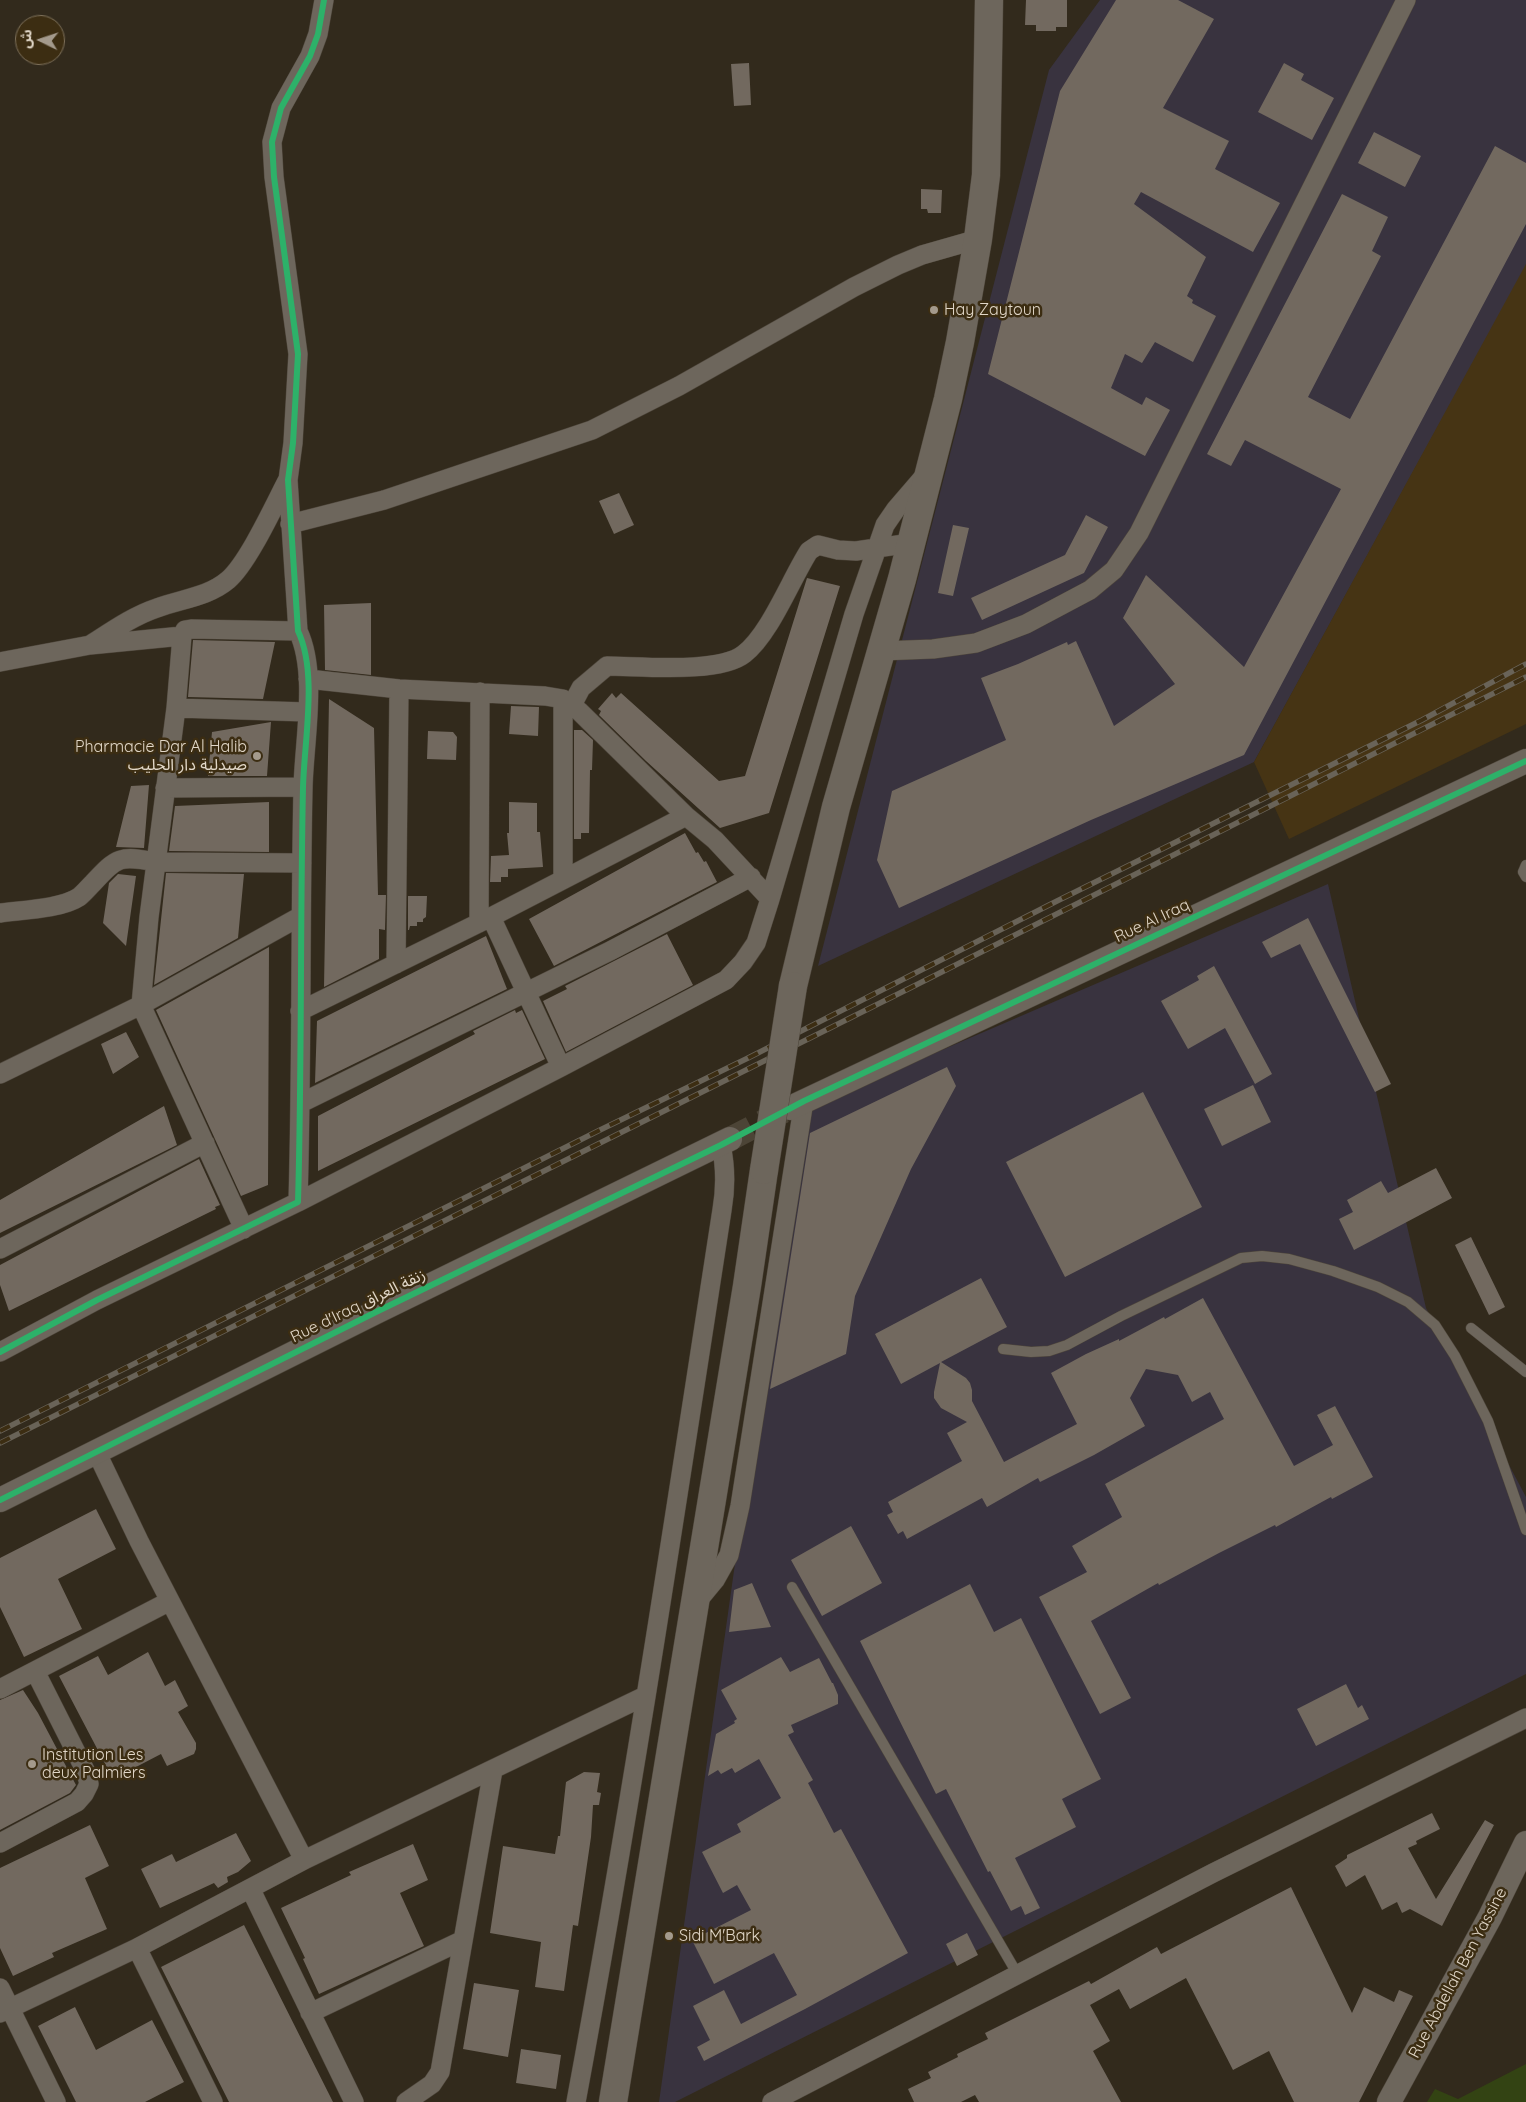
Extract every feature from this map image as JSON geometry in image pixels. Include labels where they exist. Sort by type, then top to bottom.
[{"type":"main road","points":[[613,2102],[695,1605],[793,986],[836,807],[911,543],[950,390],[978,239],[986,175],[989,0]]},
{"type":"street","points":[[298,1202],[301,1103],[300,1011],[303,787],[308,679],[305,652],[298,630],[288,480],[293,443],[298,354],[274,177],[272,142],[281,108],[310,56],[318,34],[324,0]]},
{"type":"street","points":[[881,651],[933,649],[976,643],[1026,624],[1064,605],[1090,590],[1114,570],[1147,515],[1406,0]]},
{"type":"street","points":[[290,524],[384,500],[592,430],[679,386],[889,269],[922,255],[978,239]]},
{"type":"street","points":[[0,1352],[98,1300],[298,1202],[561,1068],[726,980],[743,962],[756,943],[854,614],[885,525],[896,508],[930,469]]},
{"type":"street","points":[[90,645],[128,621],[157,608],[210,592],[229,579],[242,563],[288,480]]},
{"type":"street","points":[[563,878],[567,702],[581,688],[607,666],[703,667],[742,656],[754,644],[766,626],[809,550],[818,545],[838,550],[877,549],[911,543]]},
{"type":"street","points":[[244,1229],[140,1005],[176,708],[182,636],[185,630],[191,629],[298,630]]},
{"type":"street","points":[[0,662],[90,645],[182,636]]},
{"type":"street","points":[[308,679],[399,688],[545,696],[567,702],[686,816],[715,840],[770,899]]},
{"type":"street","points":[[396,964],[399,688]]},
{"type":"street","points":[[480,692],[485,920],[526,993],[561,1068]]},
{"type":"street","points":[[176,708],[307,712]]},
{"type":"street","name":"Rue Al Iraq","points":[[797,1105],[1526,761]]},
{"type":"street","points":[[165,788],[303,787]]},
{"type":"street","points":[[300,1011],[485,920],[686,816]]},
{"type":"street","points":[[0,913],[65,903],[79,897],[115,861],[133,858],[156,862],[302,864]]},
{"type":"street","points":[[301,1103],[526,993],[751,877]]},
{"type":"street","points":[[0,1074],[140,1005],[301,916]]},
{"type":"street","points":[[695,1605],[715,1580],[729,1555],[740,1506],[797,1105]]},
{"type":"street","points":[[576,2102],[626,1819],[680,1491],[726,1184],[725,1142]]},
{"type":"street","name":"Rue d'Iraq زنقة العراق","points":[[0,1500],[378,1311],[725,1142]]},
{"type":"street","points":[[0,1249],[205,1143]]},
{"type":"street","points":[[96,1451],[170,1601],[304,1860]]},
{"type":"street","points":[[0,1689],[170,1601]]},
{"type":"street","points":[[0,1843],[77,1802],[89,1784],[83,1763],[35,1671]]},
{"type":"street","points":[[5,2010],[138,1948],[251,1890],[304,1860],[645,1696]]},
{"type":"street","points":[[772,2102],[1213,1873],[1526,1718]]},
{"type":"street","points":[[406,2102],[432,2084],[440,2072],[493,1770]]},
{"type":"street","name":"Rue Abdellah Ben Yassine","points":[[1389,2102],[1490,1917],[1526,1843]]},
{"type":"street","points":[[251,1890],[354,2102]]},
{"type":"street","points":[[310,2012],[463,1940]]},
{"type":"street","points":[[138,1948],[213,2102]]},
{"type":"street","points":[[0,1988],[5,2010],[56,2102]]},
{"type":"lane","points":[[1526,865],[1523,872],[1526,877]]},
{"type":"lane","points":[[1003,1349],[1031,1352],[1049,1351],[1058,1348],[1213,1270],[1241,1258],[1262,1256],[1289,1259],[1342,1274],[1378,1287],[1408,1302],[1435,1325],[1455,1356],[1488,1421],[1526,1530]]},
{"type":"lane","points":[[1471,1328],[1526,1372]]},
{"type":"lane","points":[[792,1587],[1018,1975]]},
{"type":"shaded area","points":[[1100,0],[1526,0],[1526,266],[1254,762],[818,966],[1049,70]]},
{"type":"shaded area","points":[[1526,264],[1526,724],[1289,839],[1254,762]]},
{"type":"shaded area","name":"Sidi M'Bark","points":[[1328,884],[1426,1308],[1526,1497],[1526,1674],[675,2102],[659,2102],[742,1514],[793,1114]]},
{"type":"green space","points":[[1526,2064],[1526,2102],[1427,2102],[1435,2089],[1458,2099]]},
{"type":"building","points":[[1026,0],[1067,0],[1067,27],[1056,27],[1056,31],[1036,31],[1036,25],[1025,25]]},
{"type":"building","points":[[1116,0],[1178,0],[1214,19],[1163,108],[1229,141],[1215,169],[1280,203],[1253,252],[1141,192],[1134,204],[1206,257],[1187,296],[1193,300],[1192,303],[1216,316],[1193,362],[1155,342],[1142,363],[1125,354],[1111,388],[1142,405],[1146,397],[1170,410],[1145,456],[988,374],[1060,91]]},
{"type":"building","points":[[749,63],[751,105],[734,106],[731,64]]},
{"type":"building","points":[[1284,63],[1304,74],[1301,80],[1334,98],[1312,140],[1258,112]]},
{"type":"building","points":[[1374,132],[1421,156],[1405,187],[1358,163]]},
{"type":"building","points":[[1495,146],[1526,163],[1526,224],[1244,755],[1091,820],[899,908],[877,860],[892,791],[1006,740],[981,678],[1067,642],[1068,645],[1076,641],[1114,726],[1175,684],[1123,618],[1146,575],[1244,667],[1341,489],[1245,440],[1231,466],[1207,454],[1342,194],[1388,217],[1372,251],[1381,256],[1308,397],[1350,419]]},
{"type":"building","points":[[921,189],[942,190],[941,213],[928,213],[927,209],[921,209]]},
{"type":"building","points":[[619,493],[634,525],[614,534],[599,501]]},
{"type":"building","points":[[1086,515],[1108,527],[1084,573],[982,620],[971,598],[1065,555]]},
{"type":"building","points":[[953,525],[969,528],[953,596],[938,593]]},
{"type":"building","points":[[807,578],[840,586],[769,813],[720,828],[646,761],[599,715],[601,711],[598,709],[612,693],[616,698],[621,693],[719,781],[745,776]]},
{"type":"building","points":[[371,603],[371,675],[325,670],[324,605]]},
{"type":"building","points":[[193,640],[275,642],[263,699],[188,697]]},
{"type":"building","points":[[329,699],[374,728],[378,895],[386,895],[385,930],[379,929],[379,959],[324,987]]},
{"type":"building","points":[[511,706],[539,707],[538,736],[509,734]]},
{"type":"building","points":[[271,722],[267,776],[208,776],[212,732]]},
{"type":"building","points":[[574,730],[582,730],[593,740],[592,770],[590,770],[589,833],[581,833],[581,839],[574,839]]},
{"type":"building","points":[[428,731],[453,732],[457,737],[456,760],[427,759]]},
{"type":"building","points":[[149,785],[144,848],[116,847],[131,786]]},
{"type":"building","points":[[269,802],[269,852],[169,851],[175,806]]},
{"type":"building","points":[[509,802],[537,803],[537,832],[540,832],[543,867],[508,869],[508,877],[501,877],[501,882],[490,882],[491,856],[509,855],[507,833],[509,833]]},
{"type":"building","points":[[685,833],[696,853],[698,852],[704,862],[706,861],[717,882],[554,966],[529,919]]},
{"type":"building","points":[[166,873],[244,874],[238,938],[154,985]]},
{"type":"building","points":[[118,874],[136,876],[126,946],[103,923],[109,883]]},
{"type":"building","points":[[408,896],[427,896],[426,917],[423,919],[423,922],[417,922],[417,926],[410,926],[409,930],[408,930]]},
{"type":"building","points":[[1308,918],[1391,1084],[1375,1092],[1300,944],[1271,958],[1262,942]]},
{"type":"building","points":[[667,934],[693,985],[566,1052],[543,1001],[567,989],[565,986]]},
{"type":"building","points":[[486,936],[507,989],[315,1083],[317,1021]]},
{"type":"building","points":[[269,947],[268,1185],[241,1196],[156,1010]]},
{"type":"building","points":[[1214,966],[1272,1074],[1255,1084],[1225,1028],[1188,1049],[1161,1001],[1199,980],[1197,976]]},
{"type":"building","points":[[515,1010],[516,1013],[522,1010],[545,1059],[318,1171],[318,1116],[475,1034],[473,1031]]},
{"type":"building","points":[[126,1032],[139,1057],[113,1074],[101,1044]]},
{"type":"building","points":[[947,1067],[956,1086],[911,1169],[855,1296],[846,1354],[770,1389],[810,1133]]},
{"type":"building","points":[[1253,1085],[1271,1122],[1222,1146],[1204,1109]]},
{"type":"building","points":[[1143,1092],[1202,1207],[1065,1277],[1006,1162]]},
{"type":"building","points":[[164,1106],[177,1145],[0,1233],[0,1200]]},
{"type":"building","points":[[199,1159],[220,1205],[215,1207],[216,1209],[9,1311],[0,1285],[0,1265]]},
{"type":"building","points":[[1436,1168],[1452,1198],[1354,1250],[1339,1219],[1353,1212],[1347,1200],[1381,1181],[1388,1193]]},
{"type":"building","points":[[1471,1237],[1505,1307],[1489,1315],[1455,1245]]},
{"type":"building","points":[[981,1278],[1007,1327],[941,1362],[966,1378],[970,1383],[972,1401],[1004,1462],[1077,1424],[1051,1373],[1086,1354],[1119,1339],[1119,1341],[1164,1317],[1165,1319],[1203,1298],[1294,1466],[1333,1445],[1317,1415],[1335,1406],[1373,1477],[1276,1527],[1275,1525],[1219,1553],[1159,1585],[1158,1583],[1091,1621],[1131,1698],[1100,1714],[1039,1597],[1087,1572],[1072,1546],[1122,1517],[1105,1484],[1224,1419],[1210,1392],[1192,1402],[1178,1375],[1146,1369],[1130,1398],[1145,1426],[1094,1455],[1040,1482],[1038,1478],[987,1507],[982,1498],[907,1539],[903,1531],[898,1534],[887,1515],[893,1512],[888,1502],[962,1461],[947,1433],[967,1422],[941,1408],[934,1398],[940,1363],[901,1384],[875,1334]]},
{"type":"building","points":[[96,1509],[116,1549],[58,1579],[82,1629],[24,1657],[0,1607],[0,1558]]},
{"type":"building","points":[[851,1526],[882,1583],[822,1616],[791,1560]]},
{"type":"building","points":[[752,1583],[771,1627],[729,1632],[734,1590]]},
{"type":"building","points":[[970,1584],[994,1632],[1021,1618],[1101,1779],[1062,1799],[1076,1827],[1015,1858],[1040,1908],[1025,1915],[1021,1906],[1011,1911],[990,1871],[988,1872],[946,1789],[936,1794],[860,1641]]},
{"type":"building","points":[[148,1652],[165,1686],[175,1680],[188,1706],[178,1712],[196,1743],[196,1749],[194,1754],[167,1766],[161,1754],[113,1779],[59,1676],[98,1656],[108,1675]]},
{"type":"building","points":[[781,1657],[790,1672],[819,1658],[833,1683],[838,1695],[838,1704],[791,1725],[794,1732],[788,1735],[813,1780],[808,1783],[834,1833],[841,1829],[908,1953],[704,2061],[697,2047],[710,2040],[693,2006],[724,1990],[741,2024],[797,1995],[774,1953],[714,1984],[692,1940],[751,1910],[737,1885],[723,1893],[702,1852],[741,1832],[737,1824],[781,1798],[759,1759],[735,1773],[732,1768],[721,1774],[718,1770],[708,1776],[716,1734],[735,1723],[734,1721],[737,1719],[721,1690]]},
{"type":"building","points":[[1346,1684],[1358,1708],[1362,1705],[1369,1719],[1316,1746],[1297,1709]]},
{"type":"building","name":"Institution Les deux Palmiers","points":[[23,1690],[38,1713],[76,1785],[70,1793],[0,1830],[0,1700]]},
{"type":"building","points":[[584,1772],[600,1773],[597,1792],[601,1793],[599,1805],[593,1805],[591,1837],[578,1926],[573,1925],[564,1991],[535,1987],[541,1942],[490,1933],[503,1846],[555,1854],[558,1836],[560,1836],[566,1782]]},
{"type":"building","points":[[1432,1813],[1440,1829],[1416,1841],[1417,1844],[1408,1848],[1436,1899],[1485,1820],[1494,1825],[1442,1926],[1410,1909],[1402,1913],[1397,1902],[1382,1910],[1365,1875],[1346,1887],[1335,1866],[1347,1858],[1347,1855]]},
{"type":"building","points":[[90,1825],[109,1866],[85,1878],[107,1929],[52,1953],[54,1957],[13,1976],[0,1948],[0,1868]]},
{"type":"building","points":[[236,1833],[251,1861],[238,1872],[227,1877],[228,1882],[218,1888],[214,1883],[160,1908],[141,1869],[172,1854],[176,1862]]},
{"type":"building","points":[[413,1844],[428,1880],[400,1893],[424,1946],[319,1994],[303,1959],[305,1958],[281,1908],[351,1875],[349,1872]]},
{"type":"building","points":[[1291,1887],[1352,2013],[1364,1987],[1394,2002],[1399,1990],[1413,1996],[1359,2102],[1294,2102],[1269,2051],[1233,2070],[1186,1978],[1130,2009],[1119,1989],[1090,2005],[1110,2041],[1093,2051],[1121,2102],[979,2102],[975,2095],[961,2102],[914,2102],[908,2089],[931,2078],[928,2072],[958,2057],[957,2054],[988,2039],[985,2033],[1089,1981],[1091,1984],[1157,1947],[1161,1954]]},
{"type":"building","points":[[244,1925],[333,2102],[229,2102],[161,1967]]},
{"type":"building","points":[[967,1933],[978,1955],[957,1966],[946,1944]]},
{"type":"building","points":[[474,1983],[519,1990],[508,2057],[463,2049]]},
{"type":"building","points":[[75,2007],[96,2050],[152,2020],[184,2082],[145,2102],[76,2102],[38,2026]]},
{"type":"building","points":[[521,2049],[561,2055],[556,2089],[516,2083]]},
{"type":"tunnel","points":[[730,1139],[786,1110]]},
{"type":"railway","points":[[0,1431],[1422,720],[1526,664]]},
{"type":"railway","points":[[0,1443],[916,985],[1526,677]]},
{"type":"cycle path","points":[[0,1352],[97,1300],[298,1202],[303,788],[309,687],[304,648],[298,631],[288,480],[293,443],[298,354],[274,177],[272,142],[281,108],[310,56],[318,34],[324,0]]},
{"type":"cycle path","points":[[0,1500],[378,1311],[721,1145],[804,1101],[1526,761]]},
{"type":"place","name":"Hay Zaytoun","points":[[934,310]]},
{"type":"place","name":"Pharmacie Dar Al Halib صيدلية دار الحليب","points":[[257,756]]},
{"type":"place","name":"Institution Les deux Palmiers","points":[[32,1764]]},
{"type":"place","name":"Sidi M'Bark","points":[[669,1936]]}]
